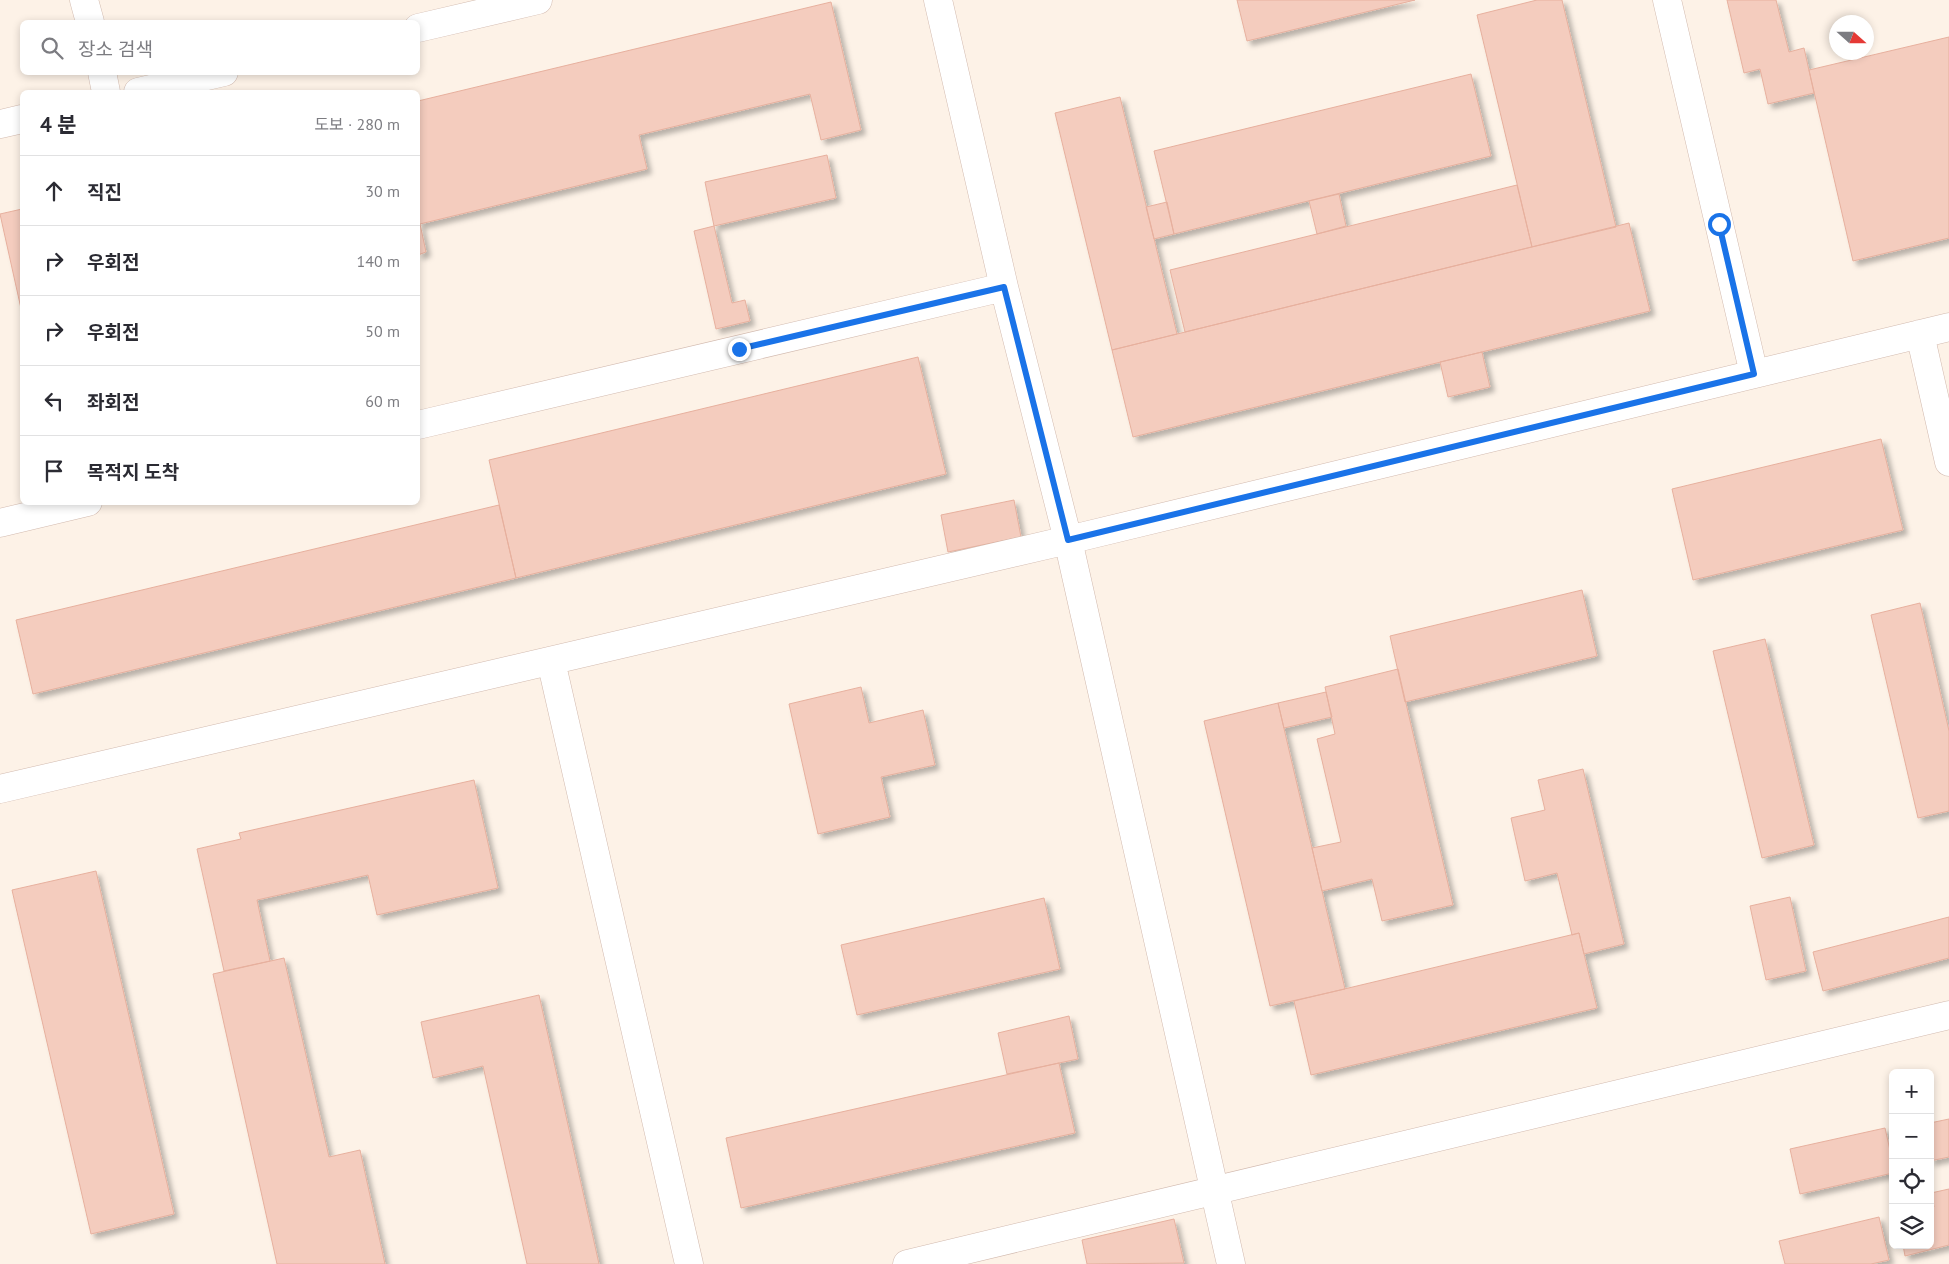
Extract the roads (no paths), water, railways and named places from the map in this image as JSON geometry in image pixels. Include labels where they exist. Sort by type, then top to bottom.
[{"type":"street","points":[[84,0],[89,20]]},
{"type":"street","points":[[420,28],[538,0]]},
{"type":"street","points":[[938,0],[1004,287],[1068,540],[1231,1264]]},
{"type":"street","points":[[1667,0],[1754,374]]},
{"type":"street","points":[[103,75],[106,90]]},
{"type":"street","points":[[147,90],[211,75]]},
{"type":"street","points":[[0,124],[20,119]]},
{"type":"street","points":[[420,425],[1004,287]]},
{"type":"street","points":[[0,789],[1068,540],[1949,327]]},
{"type":"street","points":[[1920,334],[1949,462]]},
{"type":"street","points":[[0,523],[75,505]]},
{"type":"street","points":[[551,661],[690,1264]]},
{"type":"street","points":[[907,1264],[1214,1189],[1949,1015]]}]
